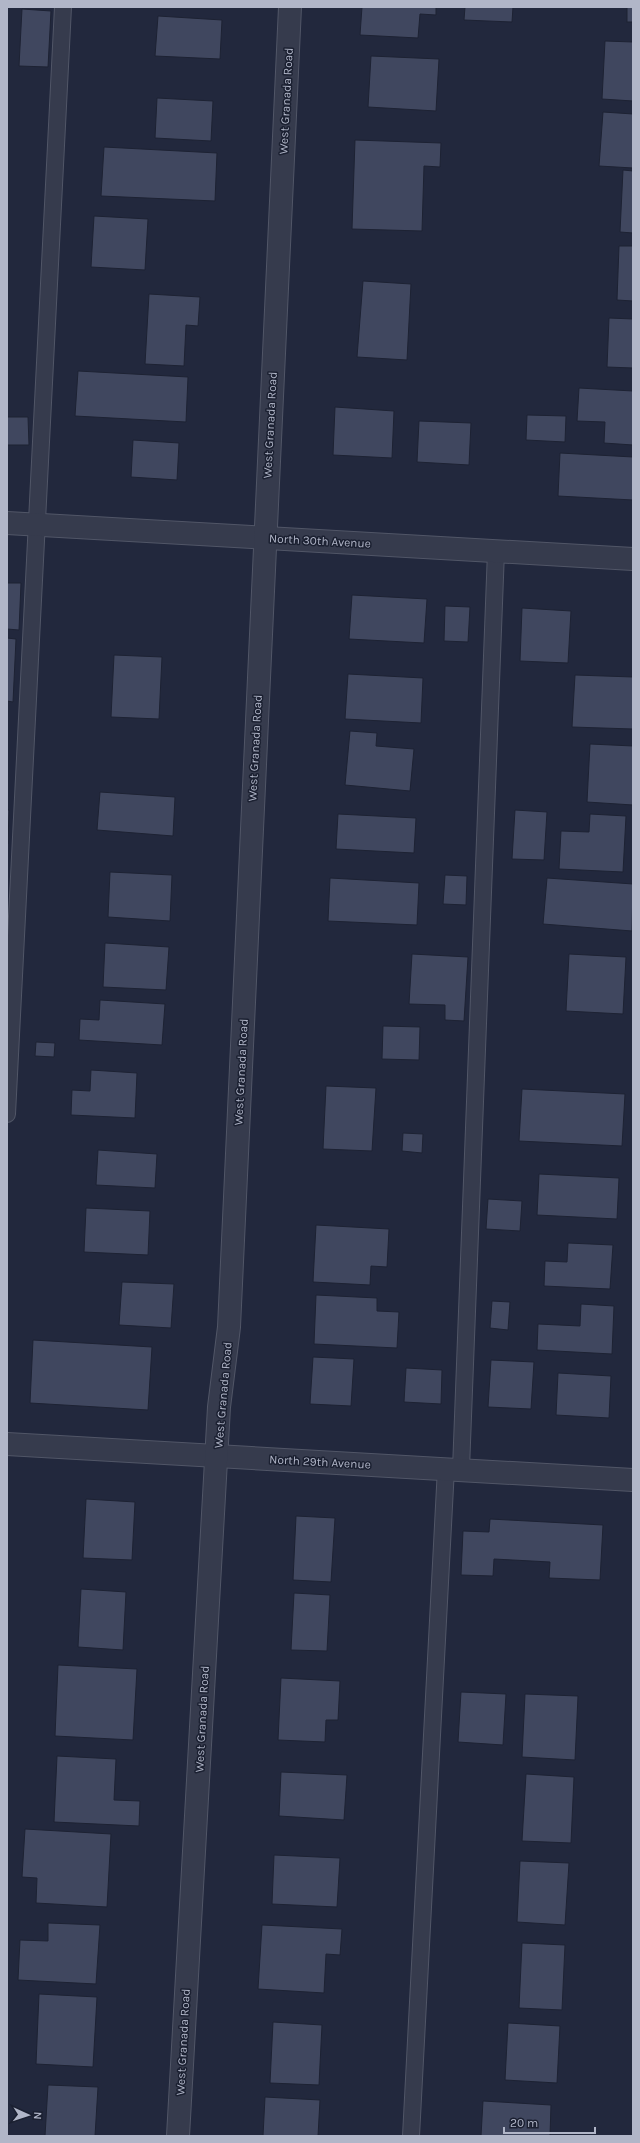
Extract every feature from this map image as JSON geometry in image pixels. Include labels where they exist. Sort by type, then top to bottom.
[{"type":"street","name":"West Granada Road","points":[[178,2136],[220,1407],[229,1327],[264,538],[290,7]]},
{"type":"street","name":"North 30th Avenue","points":[[7,524],[633,559]]},
{"type":"street","name":"North 29th Avenue","points":[[7,1444],[633,1480]]},
{"type":"lane","points":[[7,1114],[63,7]]},
{"type":"lane","points":[[411,2136],[454,1469],[496,551]]},
{"type":"building","points":[[362,7],[436,7],[436,15],[420,14],[418,38],[360,35]]},
{"type":"building","points":[[465,7],[513,7],[512,22],[464,20]]},
{"type":"building","points":[[627,7],[633,7],[633,22],[627,22]]},
{"type":"building","points":[[22,9],[51,11],[48,67],[19,66]]},
{"type":"building","points":[[158,16],[222,20],[220,59],[155,56]]},
{"type":"building","points":[[605,41],[633,42],[633,101],[602,99]]},
{"type":"building","points":[[371,56],[439,59],[436,111],[368,107]]},
{"type":"building","points":[[157,98],[213,101],[211,141],[155,138]]},
{"type":"building","points":[[603,112],[633,114],[633,168],[599,166]]},
{"type":"building","points":[[355,140],[441,143],[440,167],[424,166],[422,231],[352,229]]},
{"type":"building","points":[[104,147],[217,153],[215,201],[101,196]]},
{"type":"building","points":[[623,170],[633,171],[633,233],[620,232]]},
{"type":"building","points":[[94,216],[148,219],[145,270],[91,267]]},
{"type":"building","points":[[619,246],[633,246],[633,301],[617,300]]},
{"type":"building","points":[[363,281],[411,284],[407,360],[357,357]]},
{"type":"building","points":[[149,294],[200,297],[198,326],[186,325],[184,366],[145,364]]},
{"type":"building","points":[[609,318],[633,319],[633,368],[607,367]]},
{"type":"building","points":[[78,371],[188,377],[186,422],[75,416]]},
{"type":"building","points":[[579,388],[633,391],[633,445],[604,443],[605,422],[577,421]]},
{"type":"building","points":[[335,407],[394,411],[392,458],[333,455]]},
{"type":"building","points":[[527,415],[566,416],[565,442],[526,440]]},
{"type":"building","points":[[7,417],[28,417],[29,445],[7,445]]},
{"type":"building","points":[[419,421],[471,423],[469,465],[417,462]]},
{"type":"building","points":[[133,440],[179,443],[177,480],[131,477]]},
{"type":"building","points":[[560,453],[633,457],[633,500],[558,496]]},
{"type":"building","points":[[7,583],[21,583],[19,630],[7,629]]},
{"type":"building","points":[[352,595],[427,599],[424,643],[349,639]]},
{"type":"building","points":[[445,606],[470,607],[468,642],[444,641]]},
{"type":"building","points":[[522,608],[571,611],[568,663],[520,661]]},
{"type":"building","points":[[7,638],[16,639],[13,702],[7,701]]},
{"type":"building","points":[[114,655],[162,657],[159,719],[111,717]]},
{"type":"building","points":[[348,674],[423,678],[421,723],[345,719]]},
{"type":"building","points":[[575,675],[633,677],[633,729],[572,727]]},
{"type":"building","points":[[350,731],[377,733],[376,746],[414,749],[410,791],[345,785]]},
{"type":"building","points":[[590,744],[633,746],[633,805],[587,802]]},
{"type":"building","points":[[100,792],[175,797],[173,836],[97,830]]},
{"type":"building","points":[[7,810],[9,810],[8,844],[7,844]]},
{"type":"building","points":[[515,810],[547,812],[544,860],[512,859]]},
{"type":"building","points":[[338,814],[416,818],[414,853],[336,849]]},
{"type":"building","points":[[590,814],[626,816],[623,872],[559,869],[561,831],[589,832]]},
{"type":"building","points":[[110,872],[172,875],[170,921],[108,917]]},
{"type":"building","points":[[445,875],[467,876],[466,905],[443,904]]},
{"type":"building","points":[[330,878],[419,883],[417,925],[328,921]]},
{"type":"building","points":[[547,878],[633,884],[632,931],[543,924]]},
{"type":"building","points":[[105,943],[169,947],[166,990],[103,987]]},
{"type":"building","points":[[412,954],[468,957],[464,1021],[445,1020],[445,1005],[409,1004]]},
{"type":"building","points":[[569,954],[626,957],[623,1014],[566,1011]]},
{"type":"building","points":[[100,1000],[165,1004],[162,1045],[79,1040],[80,1019],[99,1020]]},
{"type":"building","points":[[383,1026],[420,1027],[419,1060],[382,1059]]},
{"type":"building","points":[[36,1042],[55,1043],[54,1057],[35,1056]]},
{"type":"building","points":[[91,1070],[137,1073],[135,1118],[71,1115],[72,1090],[90,1091]]},
{"type":"building","points":[[326,1086],[376,1088],[372,1151],[323,1149]]},
{"type":"building","points":[[522,1089],[625,1094],[622,1146],[519,1141]]},
{"type":"building","points":[[403,1133],[423,1134],[422,1153],[402,1151]]},
{"type":"building","points":[[98,1150],[157,1154],[155,1188],[96,1185]]},
{"type":"building","points":[[539,1174],[619,1178],[617,1219],[537,1215]]},
{"type":"building","points":[[488,1199],[522,1201],[520,1231],[486,1229]]},
{"type":"building","points":[[86,1208],[150,1211],[148,1255],[84,1252]]},
{"type":"building","points":[[316,1225],[389,1229],[387,1267],[371,1266],[370,1285],[313,1282]]},
{"type":"building","points":[[568,1243],[613,1245],[610,1289],[544,1286],[545,1261],[567,1262]]},
{"type":"building","points":[[122,1282],[174,1284],[171,1328],[119,1325]]},
{"type":"building","points":[[316,1295],[377,1298],[377,1311],[399,1312],[397,1348],[314,1344]]},
{"type":"building","points":[[492,1301],[510,1302],[508,1330],[490,1328]]},
{"type":"building","points":[[581,1304],[614,1306],[612,1354],[537,1350],[538,1324],[580,1326]]},
{"type":"building","points":[[33,1340],[152,1347],[148,1410],[30,1403]]},
{"type":"building","points":[[313,1357],[354,1359],[351,1406],[310,1404]]},
{"type":"building","points":[[491,1360],[534,1362],[531,1409],[488,1407]]},
{"type":"building","points":[[406,1368],[442,1370],[441,1404],[404,1402]]},
{"type":"building","points":[[558,1373],[611,1376],[609,1418],[556,1415]]},
{"type":"building","points":[[86,1499],[135,1502],[132,1560],[83,1558]]},
{"type":"building","points":[[296,1516],[335,1518],[331,1582],[293,1580]]},
{"type":"building","points":[[490,1519],[603,1525],[600,1580],[549,1578],[550,1562],[494,1559],[493,1576],[461,1575],[463,1531],[489,1532]]},
{"type":"building","points":[[81,1589],[126,1592],[123,1650],[78,1647]]},
{"type":"building","points":[[294,1593],[330,1595],[327,1651],[291,1650]]},
{"type":"building","points":[[58,1665],[137,1669],[133,1740],[55,1736]]},
{"type":"building","points":[[281,1678],[340,1681],[338,1720],[326,1720],[325,1742],[278,1740]]},
{"type":"building","points":[[461,1692],[506,1694],[503,1745],[458,1742]]},
{"type":"building","points":[[525,1694],[578,1696],[575,1760],[522,1757]]},
{"type":"building","points":[[57,1756],[116,1759],[114,1800],[140,1801],[139,1826],[54,1822]]},
{"type":"building","points":[[281,1772],[347,1775],[344,1820],[279,1816]]},
{"type":"building","points":[[526,1774],[574,1777],[571,1843],[522,1841]]},
{"type":"building","points":[[25,1829],[111,1834],[107,1907],[36,1903],[37,1878],[22,1877]]},
{"type":"building","points":[[274,1855],[340,1858],[337,1907],[272,1904]]},
{"type":"building","points":[[520,1861],[569,1863],[565,1925],[517,1922]]},
{"type":"building","points":[[48,1923],[100,1925],[96,1984],[18,1980],[20,1940],[48,1941]]},
{"type":"building","points":[[262,1925],[342,1929],[340,1955],[326,1954],[324,1993],[258,1989]]},
{"type":"building","points":[[522,1943],[565,1945],[562,2010],[519,2008]]},
{"type":"building","points":[[39,1994],[97,1997],[93,2067],[36,2064]]},
{"type":"building","points":[[273,2022],[322,2025],[319,2085],[270,2083]]},
{"type":"building","points":[[508,2023],[560,2026],[557,2083],[505,2080]]},
{"type":"building","points":[[48,2085],[98,2087],[95,2136],[45,2136]]},
{"type":"building","points":[[265,2097],[320,2100],[318,2136],[263,2136]]},
{"type":"building","points":[[483,2101],[551,2105],[550,2136],[481,2136]]}]
